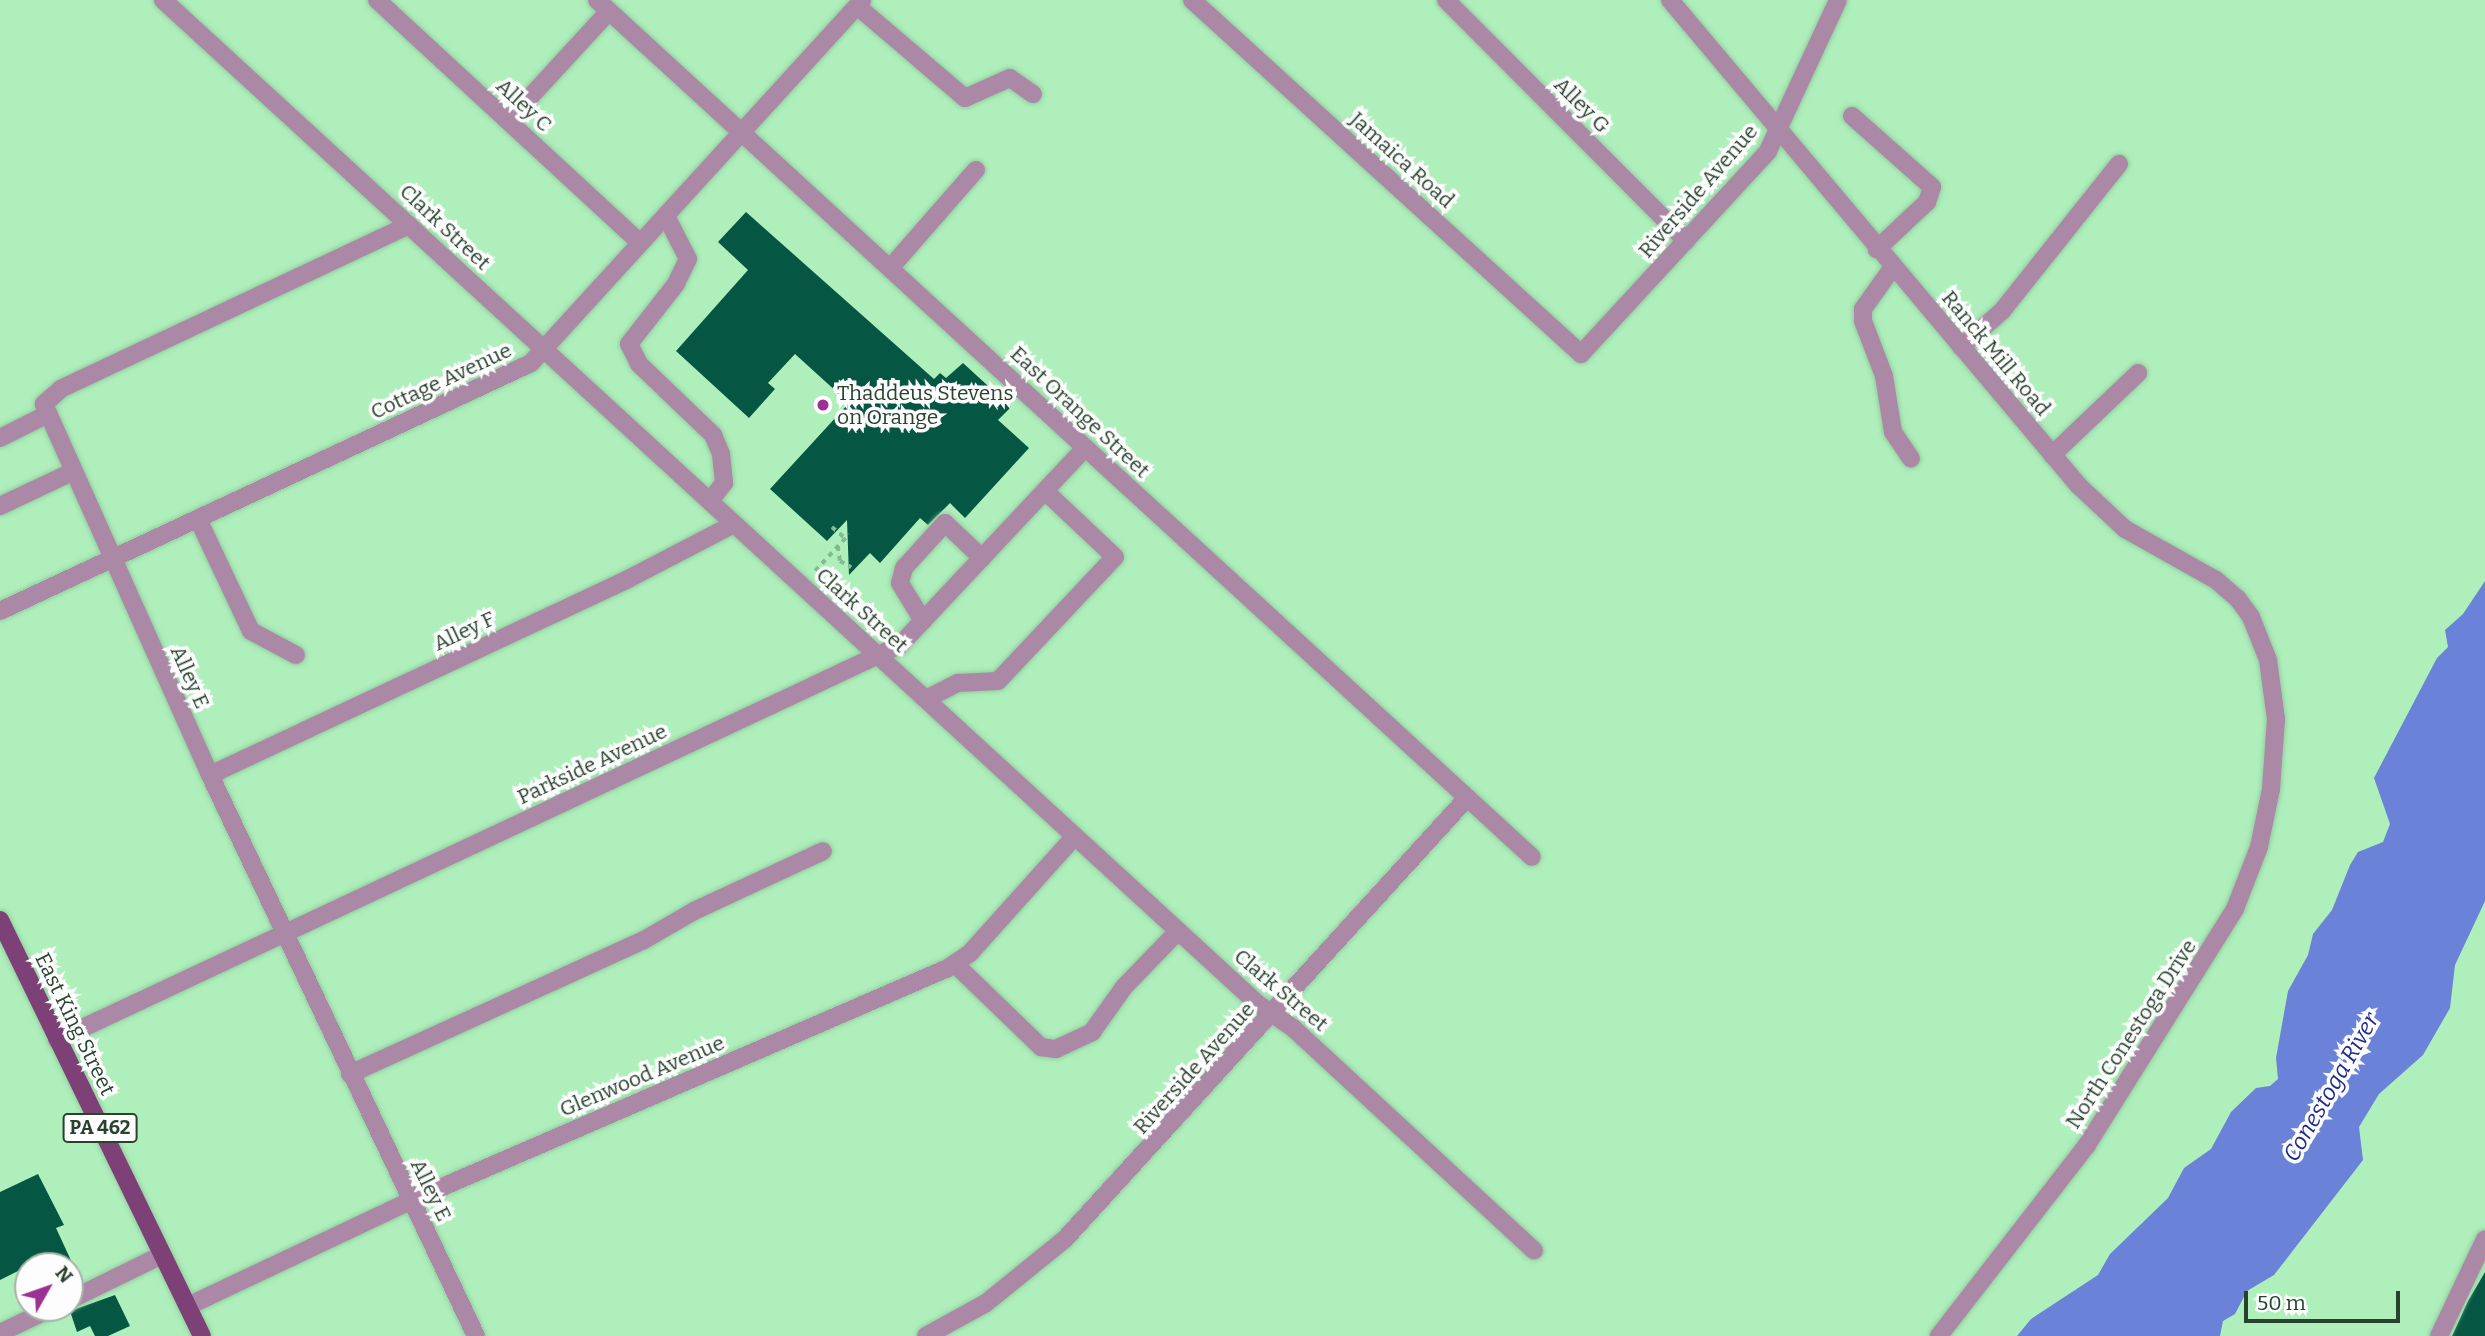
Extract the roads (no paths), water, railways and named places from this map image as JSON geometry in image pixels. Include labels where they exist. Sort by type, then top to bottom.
[{"type":"main road","name":"East King Street","points":[[0,920],[202,1336]]},
{"type":"street","name":"Clark Street","points":[[163,0],[1178,931],[1273,1014],[1293,1028],[1534,1250]]},
{"type":"street","name":"Alley C","points":[[377,0],[640,243]]},
{"type":"street","name":"Jamaica Road","points":[[1192,0],[1581,354]]},
{"type":"street","name":"Alley G","points":[[1446,0],[1686,241]]},
{"type":"street","name":"Ranck Mill Road","points":[[1670,0],[2052,455],[2125,529],[2216,580],[2238,599],[2263,643],[2276,719]]},
{"type":"street","name":"Riverside Avenue","points":[[1581,354],[1768,151],[1838,0]]},
{"type":"street","points":[[860,3],[965,98],[1010,78],[1033,94]]},
{"type":"street","name":"Cottage Avenue","points":[[0,611],[526,367],[860,3]]},
{"type":"street","points":[[508,121],[603,5]]},
{"type":"street","name":"East Orange Street","points":[[603,5],[1532,858]]},
{"type":"street","points":[[1852,116],[1932,187],[1927,202],[1877,249]]},
{"type":"street","points":[[1961,347],[2002,311],[2119,164]]},
{"type":"street","points":[[891,267],[976,170]]},
{"type":"street","points":[[666,216],[688,259],[676,284],[629,344],[639,364],[713,435],[721,454],[724,483],[710,501]]},
{"type":"street","points":[[0,438],[46,415],[47,397],[61,389],[409,226]]},
{"type":"street","points":[[1893,267],[1863,309],[1863,321],[1884,376],[1893,432],[1911,458]]},
{"type":"street","points":[[2052,455],[2138,373]]},
{"type":"street","name":"Alley E","points":[[46,415],[210,775],[476,1336]]},
{"type":"street","name":"Parkside Avenue","points":[[57,1040],[900,645],[1085,448]]},
{"type":"street","points":[[0,506],[72,471]]},
{"type":"street","points":[[926,699],[958,683],[998,681],[1115,557],[1045,491]]},
{"type":"street","points":[[198,519],[251,631],[296,655]]},
{"type":"street","points":[[923,621],[900,583],[904,568],[945,523],[982,558]]},
{"type":"street","name":"Alley F","points":[[210,775],[628,579],[734,524]]},
{"type":"street","name":"North Conestoga Drive","points":[[1939,1336],[2087,1145],[2235,909],[2259,846],[2271,789],[2276,719]]},
{"type":"street","name":"Riverside Avenue","points":[[926,1336],[986,1303],[1065,1239],[1273,1014],[1467,798]]},
{"type":"street","name":"Glenwood Avenue","points":[[188,1306],[410,1201],[955,964],[970,953],[1075,836]]},
{"type":"street","points":[[350,1074],[644,940],[694,911],[822,851]]},
{"type":"street","points":[[955,964],[1041,1047],[1056,1049],[1092,1032],[1124,987],[1178,931]]},
{"type":"street","points":[[2439,1336],[2485,1239]]},
{"type":"street","points":[[84,1293],[162,1255]]},
{"type":"street","points":[[0,1333],[23,1322]]},
{"type":"water","name":"Conestoga River","points":[[2485,581],[2485,901],[2455,965],[2450,1008],[2423,1055],[2379,1094],[2359,1127],[2363,1160],[2274,1275],[2247,1291],[2235,1314],[2223,1321],[2220,1336],[2017,1336],[2031,1319],[2098,1275],[2110,1254],[2168,1198],[2184,1168],[2211,1149],[2231,1112],[2256,1088],[2270,1086],[2278,1079],[2276,1058],[2288,991],[2308,955],[2313,934],[2332,910],[2358,852],[2383,842],[2390,824],[2374,778],[2437,658],[2448,647],[2445,630],[2463,614]]},
{"type":"place","name":"Thaddeus Stevens on Orange","points":[[823,405]]}]
